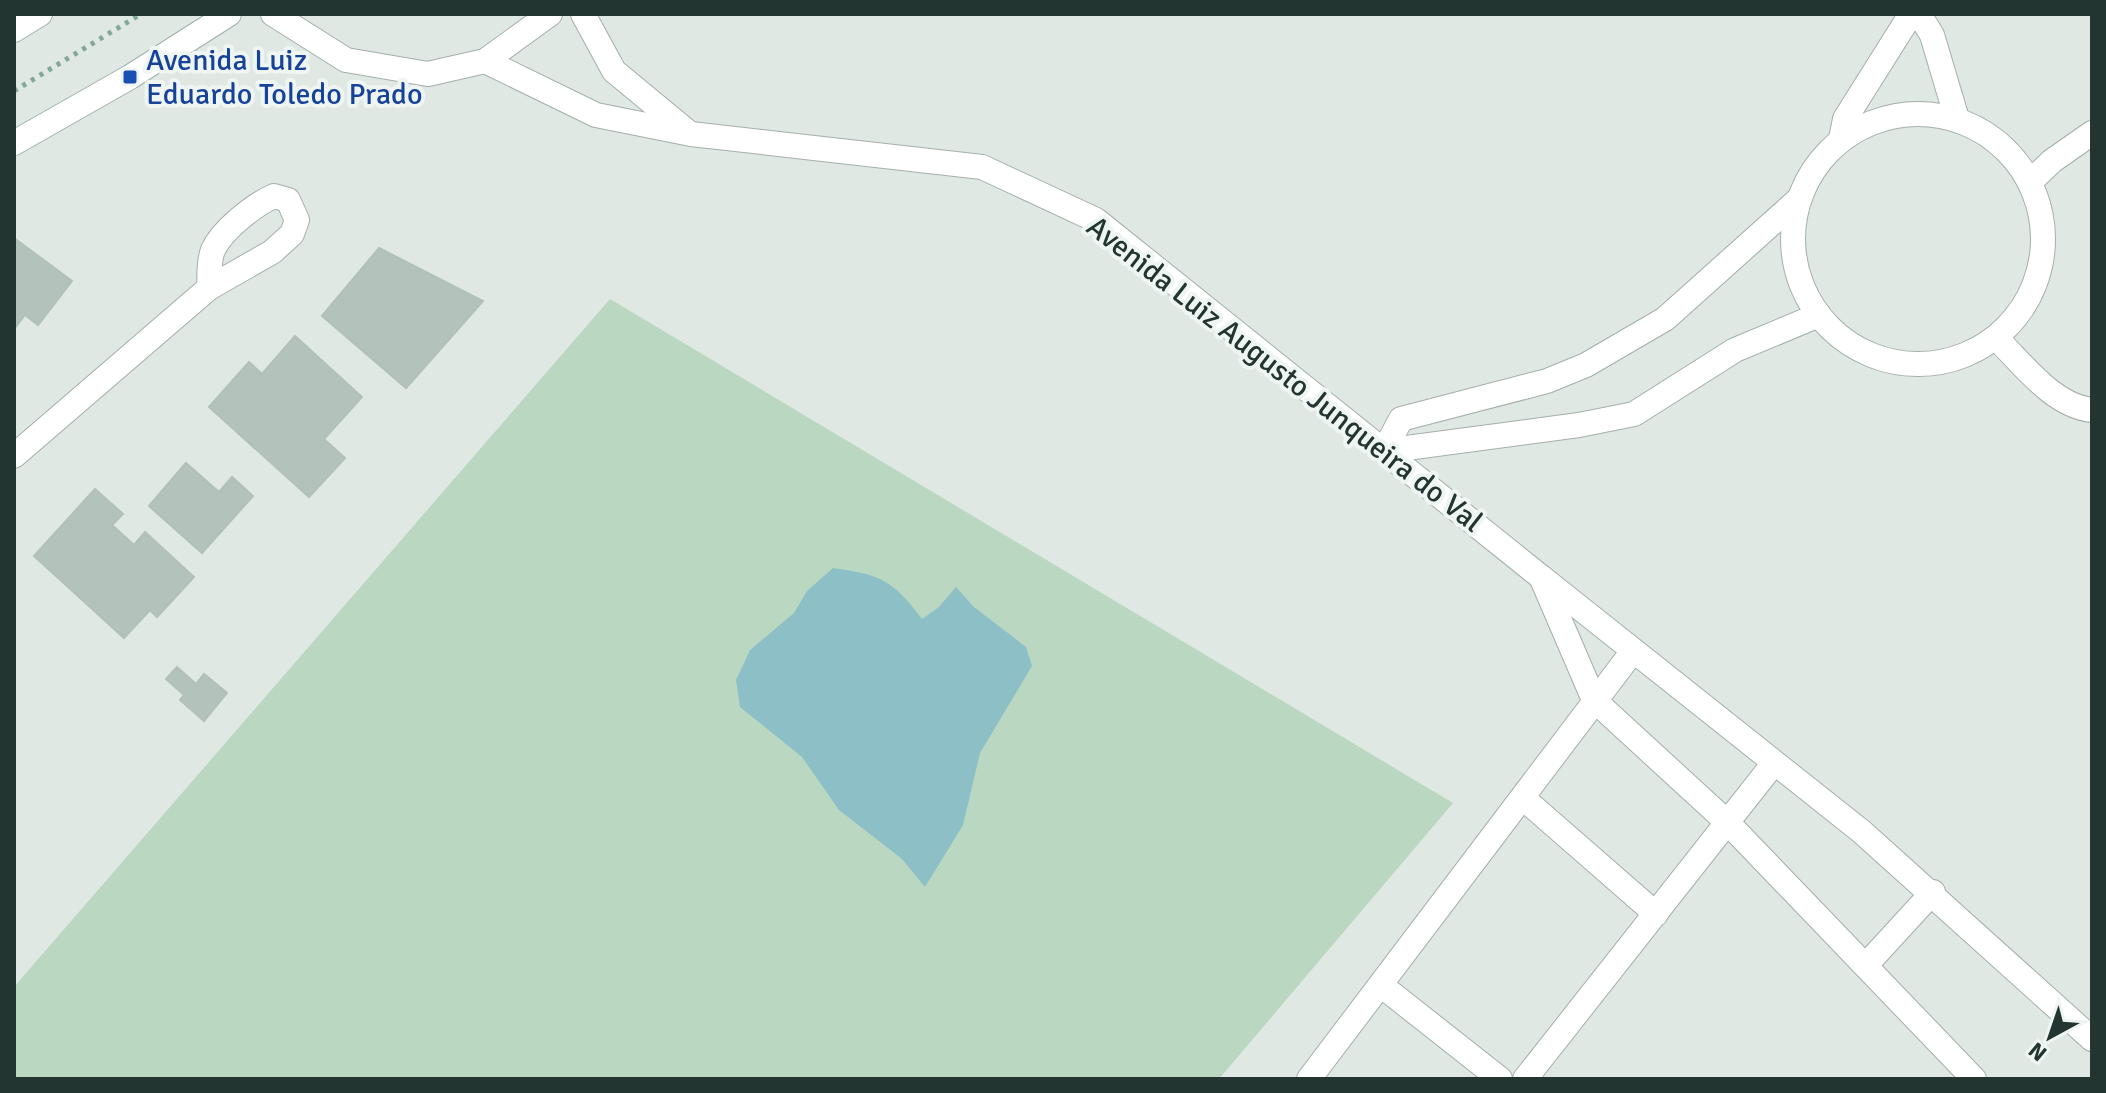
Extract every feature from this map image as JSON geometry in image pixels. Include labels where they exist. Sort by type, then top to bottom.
[{"type":"street","points":[[14,30],[40,14]]},
{"type":"street","points":[[14,143],[130,77],[229,14]]},
{"type":"street","points":[[273,14],[346,60],[428,74],[485,61],[550,14]]},
{"type":"street","points":[[583,14],[614,71],[691,134]]},
{"type":"street","points":[[1841,139],[1845,119],[1906,22],[1920,14],[1932,35],[1957,119]]},
{"type":"street","name":"Avenida Luiz Augusto Junqueira do Val","points":[[485,61],[596,115],[691,134],[982,167],[1096,220],[1933,892],[2092,1039]]},
{"type":"street","points":[[1384,451],[1401,419],[1547,381],[1586,365],[1665,319],[1799,199],[1823,156],[1841,139],[1884,117],[1921,113],[1957,119],[2000,144],[2030,182],[2039,205],[2043,255],[2028,301],[1996,338],[1952,360],[1903,363],[1856,348],[1819,315],[1806,295],[1793,247],[1799,199]]},
{"type":"street","points":[[2030,182],[2092,133]]},
{"type":"street","points":[[14,456],[209,288]]},
{"type":"street","points":[[1384,451],[1634,414],[1735,350],[1819,315]]},
{"type":"street","points":[[1996,338],[2056,395],[2076,409],[2092,410]]},
{"type":"street","name":"Avenida Luiz Augusto Junqueira do Val","points":[[1541,577],[1594,700],[1728,823],[1974,1079]]},
{"type":"street","points":[[1309,1079],[1633,651]]},
{"type":"street","points":[[1525,1079],[1774,763]]},
{"type":"street","points":[[1523,798],[1656,914]]},
{"type":"street","points":[[1866,965],[1933,892]]},
{"type":"street","points":[[1382,986],[1500,1079]]},
{"type":"path","points":[[14,91],[141,14]]},
{"type":"green space","points":[[610,299],[1453,803],[1219,1079],[14,1079],[14,987]]},
{"type":"water","points":[[833,568],[863,573],[884,581],[902,595],[922,619],[939,607],[956,587],[974,607],[1026,647],[1032,666],[980,753],[963,825],[925,887],[902,859],[839,810],[802,757],[740,707],[736,680],[750,650],[794,613],[807,591]]},
{"type":"building","points":[[14,238],[72,281],[38,325],[25,315],[14,329]]},
{"type":"building","points":[[379,248],[483,301],[406,388],[322,316]]},
{"type":"building","points":[[295,336],[362,397],[324,439],[345,458],[309,497],[209,407],[249,362],[262,374]]},
{"type":"building","points":[[186,463],[219,492],[232,477],[253,496],[202,553],[149,506]]},
{"type":"building","points":[[95,489],[123,514],[112,525],[134,545],[145,532],[194,577],[157,617],[150,610],[124,638],[34,556]]},
{"type":"building","points":[[177,667],[196,684],[204,674],[227,693],[204,721],[180,700],[184,695],[166,679]]},
{"type":"place","name":"Avenida Luiz Eduardo Toledo Prado","points":[[130,77]]}]
